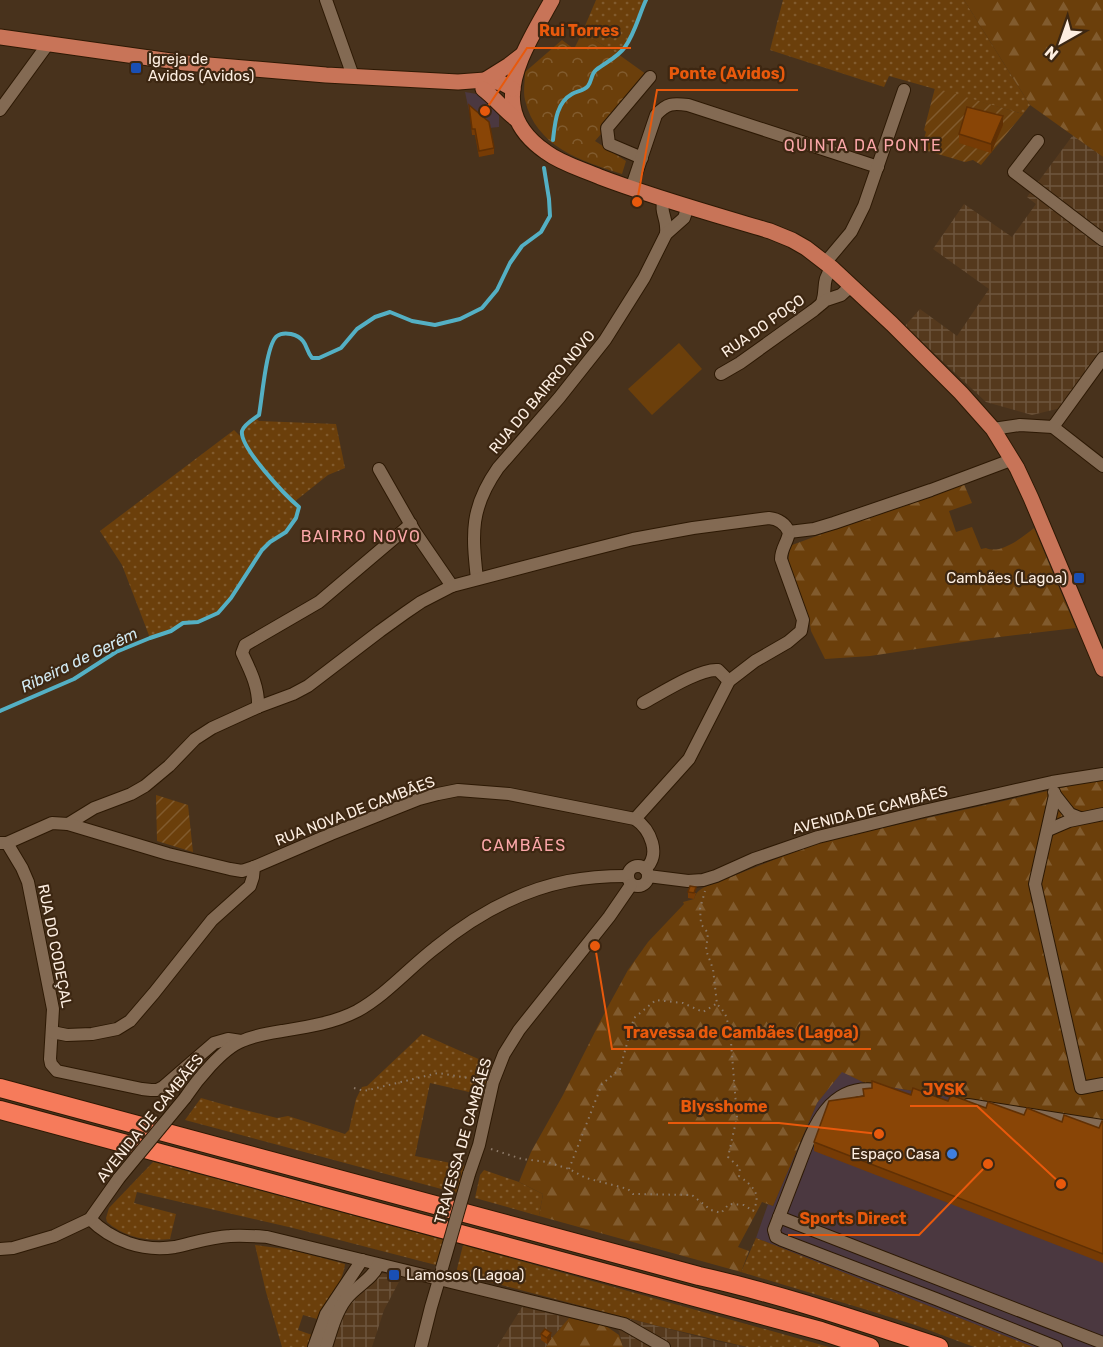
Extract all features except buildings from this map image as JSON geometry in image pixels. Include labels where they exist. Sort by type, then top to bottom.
[{"type":"highway","points":[[0,1088],[728,1282],[832,1312],[939,1347]]},
{"type":"highway","points":[[0,1110],[798,1324],[870,1347]]},
{"type":"main road","points":[[552,0],[524,52],[516,73],[512,104],[522,130],[532,141],[561,161],[631,189],[770,231],[792,240],[806,248],[851,286],[961,393],[993,429],[1031,498],[1103,669]]},
{"type":"main road","points":[[0,37],[185,63],[303,74],[484,84],[502,83],[513,89]]},
{"type":"main road","points":[[484,84],[524,52]]},
{"type":"main road","points":[[484,84],[506,112],[516,119]]},
{"type":"street","points":[[326,0],[352,76]]},
{"type":"street","points":[[0,110],[48,44]]},
{"type":"street","points":[[642,158],[609,144],[607,128],[650,77]]},
{"type":"street","points":[[829,266],[851,232],[864,206],[904,90]]},
{"type":"street","points":[[631,189],[656,115],[665,106],[676,103],[878,167]]},
{"type":"street","points":[[1038,141],[1014,172],[1103,240]]},
{"type":"street","points":[[664,198],[661,210],[667,224],[666,234]]},
{"type":"street","name":"RUA DO BAIRRO NOVO","points":[[477,579],[473,537],[475,521],[478,506],[490,479],[605,340],[644,278],[666,234],[684,218],[688,206]]},
{"type":"street","name":"RUA DO POÇO","points":[[822,303],[829,266]]},
{"type":"street","name":"RUA DO POÇO","points":[[721,374],[822,303],[841,295],[851,286]]},
{"type":"street","points":[[1053,427],[1103,358]]},
{"type":"street","points":[[993,429],[1020,425],[1053,427],[1103,466]]},
{"type":"street","points":[[789,532],[814,529],[834,523],[1011,460]]},
{"type":"street","points":[[379,469],[411,524],[452,586]]},
{"type":"street","points":[[3,843],[52,823],[68,824],[94,808],[131,794],[145,786],[170,766],[195,739],[212,728],[258,707],[301,691],[405,613],[452,586],[633,539],[693,528],[769,518],[780,521],[789,532]]},
{"type":"street","points":[[258,707],[256,687],[242,652],[244,645],[319,602],[411,524]]},
{"type":"street","points":[[646,873],[652,861],[652,845],[645,826],[634,819],[689,759],[729,681],[801,631],[803,620],[781,559],[781,552],[789,532]]},
{"type":"street","points":[[643,703],[696,675],[711,670],[718,670],[729,681]]},
{"type":"street","name":"AVENIDA DE CAMBÃES","points":[[90,1219],[119,1178],[185,1098],[197,1080],[216,1060],[241,1041],[330,1021],[358,1010],[459,930],[482,915],[525,893],[568,881],[600,876],[629,880],[634,886],[646,883],[646,873],[688,881],[703,880],[754,859],[818,837],[1052,782],[1103,774]]},
{"type":"street","points":[[1052,782],[1055,795],[1035,884],[1081,1088],[1103,1084]]},
{"type":"street","name":"RUA NOVA DE CAMBÃES","points":[[68,824],[168,854],[242,871],[419,800],[458,790],[509,794],[634,819]]},
{"type":"street","points":[[1055,795],[1070,814],[1080,818]]},
{"type":"street","points":[[1048,830],[1080,818],[1103,814]]},
{"type":"street","name":"RUA DO CODEÇAL","points":[[3,843],[22,868],[28,882],[53,1009],[50,1059],[57,1071],[157,1090],[214,1043],[228,1039],[241,1041]]},
{"type":"street","points":[[52,1032],[66,1035],[92,1034],[117,1029],[130,1021],[212,920],[250,886],[254,867]]},
{"type":"street","name":"TRAVESSA DE CAMBÃES","points":[[421,1347],[440,1274],[479,1145],[493,1082],[504,1054],[515,1035],[609,917],[629,880]]},
{"type":"street","points":[[894,1093],[873,1089],[854,1091],[842,1095],[820,1115],[806,1146],[774,1234],[782,1240],[1056,1347]]},
{"type":"street","points":[[957,1103],[1103,1126]]},
{"type":"street","points":[[779,1216],[1103,1343]]},
{"type":"street","points":[[0,1250],[54,1236],[90,1219],[115,1238],[137,1246],[153,1248],[172,1247],[227,1236],[267,1237],[378,1264],[440,1274],[542,1305],[624,1324],[664,1347]]},
{"type":"street","points":[[324,1340],[326,1314],[362,1260]]},
{"type":"street","points":[[314,1347],[324,1340],[344,1301],[361,1283],[376,1272],[378,1264]]},
{"type":"path","points":[[479,1145],[522,1159],[547,1162],[569,1169],[586,1178],[627,1189],[633,1194],[692,1195],[711,1209],[721,1213],[729,1204],[744,1205],[753,1211],[757,1204],[757,1196],[750,1185],[739,1176],[740,1168],[728,1157],[737,1117],[730,1030],[725,1013],[717,1004],[713,969],[706,950],[708,933],[701,924],[700,909],[705,890],[703,880]]},
{"type":"path","points":[[569,1169],[602,1084],[620,1069],[634,1018],[656,1000],[683,1003],[703,1012],[717,1004]]},
{"type":"path","points":[[354,1088],[364,1091],[438,1073],[493,1082]]},
{"type":"shaded area","points":[[465,92],[477,94],[494,108],[499,115],[499,127],[489,128],[469,111]]},
{"type":"shaded area","points":[[1073,135],[1103,157],[1103,359],[1069,406],[1032,415],[986,402],[905,326],[920,309],[957,336],[989,289],[933,249],[964,204],[1012,237],[1036,204],[1027,197]]},
{"type":"shaded area","points":[[842,1071],[865,1083],[1103,1122],[1103,1347],[1033,1347],[756,1238],[768,1204],[773,1206],[817,1103]]},
{"type":"shaded area","points":[[369,1270],[401,1278],[384,1310],[372,1347],[319,1347]]},
{"type":"shaded area","points":[[522,1307],[569,1318],[546,1347],[497,1347]]},
{"type":"shaded area","points":[[615,1315],[715,1341],[747,1347],[623,1347]]},
{"type":"green space","points":[[596,0],[646,0],[626,46],[618,54],[582,33]]},
{"type":"green space","points":[[783,0],[964,0],[1030,105],[1023,114],[889,76],[884,87],[770,50]]},
{"type":"green space","points":[[964,0],[1103,0],[1103,157],[1030,105]]},
{"type":"green space","points":[[582,33],[618,54],[650,77],[595,141],[626,161],[622,174],[591,164],[562,150],[550,141],[539,130],[525,100],[525,72],[562,40],[574,49]]},
{"type":"green space","points":[[935,88],[1023,114],[981,165],[973,160],[965,162],[921,149]]},
{"type":"green space","points":[[679,343],[702,369],[652,415],[628,389]]},
{"type":"green space","points":[[255,418],[259,421],[336,424],[345,468],[328,475],[294,502],[299,507],[296,518],[286,532],[262,550],[231,598],[218,613],[198,622],[183,623],[171,631],[150,638],[122,565],[100,531],[234,430],[242,438],[247,424]]},
{"type":"green space","points":[[963,482],[972,503],[949,511],[956,532],[972,527],[981,549],[992,550],[1011,544],[1034,528],[1076,628],[870,656],[825,659],[811,631],[809,619],[788,563],[792,545]]},
{"type":"green space","points":[[1103,780],[1103,1122],[865,1083],[842,1072],[817,1103],[773,1206],[762,1202],[738,1247],[749,1251],[741,1272],[539,1216],[543,1194],[519,1182],[531,1152],[628,970],[648,942],[684,904],[683,902],[694,899],[699,891],[707,886],[829,840]]},
{"type":"green space","points":[[156,795],[188,805],[193,852],[157,841]]},
{"type":"green space","points":[[422,1034],[492,1065],[482,1095],[430,1083],[415,1156],[466,1166],[460,1194],[185,1120],[201,1098],[277,1118],[288,1116],[345,1134],[349,1130],[356,1099],[362,1087],[367,1086]]},
{"type":"green space","points":[[153,1162],[444,1240],[436,1265],[293,1228],[137,1192],[134,1203],[176,1214],[170,1239],[153,1240],[129,1235],[107,1222],[109,1208]]},
{"type":"green space","points":[[484,1170],[519,1182],[543,1194],[539,1216],[475,1198],[480,1175]]},
{"type":"green space","points":[[756,1238],[1033,1347],[974,1347],[915,1325],[741,1272]]},
{"type":"green space","points":[[255,1245],[292,1250],[345,1264],[338,1286],[317,1319],[303,1315],[298,1330],[312,1335],[308,1347],[282,1347]]},
{"type":"green space","points":[[463,1245],[829,1347],[747,1347],[456,1273]]},
{"type":"green space","points":[[569,1318],[606,1326],[619,1335],[623,1347],[546,1347]]},
{"type":"waterway","name":"Ribeira de Gerêm","points":[[553,140],[559,108],[572,94],[586,88],[594,72],[622,51],[634,30],[646,0]]},
{"type":"waterway","name":"Ribeira de Gerêm","points":[[0,711],[74,679],[116,652],[171,631],[183,623],[198,622],[218,613],[231,598],[262,550],[286,532],[296,518],[299,507],[264,471],[243,438],[243,428],[259,415],[267,361],[273,341],[282,334],[294,335],[303,341],[312,358],[319,358],[341,348],[357,329],[375,317],[390,312],[412,321],[435,325],[460,319],[482,308],[497,290],[510,263],[522,246],[541,232],[550,216],[544,168]]},
{"type":"place","name":"Igreja de Avidos (Avidos)","points":[[136,68]]},
{"type":"place","name":"Rui Torres","points":[[485,111]]},
{"type":"place","name":"Ponte (Avidos)","points":[[637,202]]},
{"type":"place","name":"Cambães (Lagoa)","points":[[1079,578]]},
{"type":"place","name":"Travessa de Cambães (Lagoa)","points":[[595,946]]},
{"type":"place","name":"Blysshome","points":[[879,1134]]},
{"type":"place","name":"Espaço Casa","points":[[952,1154]]},
{"type":"place","name":"Sports Direct","points":[[988,1164]]},
{"type":"place","name":"JYSK","points":[[1061,1184]]},
{"type":"place","name":"Lamosos (Lagoa)","points":[[394,1275]]},
{"type":"district","name":"QUINTA DA PONTE","points":[[863,145]]},
{"type":"district","name":"BAIRRO NOVO","points":[[361,536]]},
{"type":"district","name":"CAMBÃES","points":[[524,845]]}]
